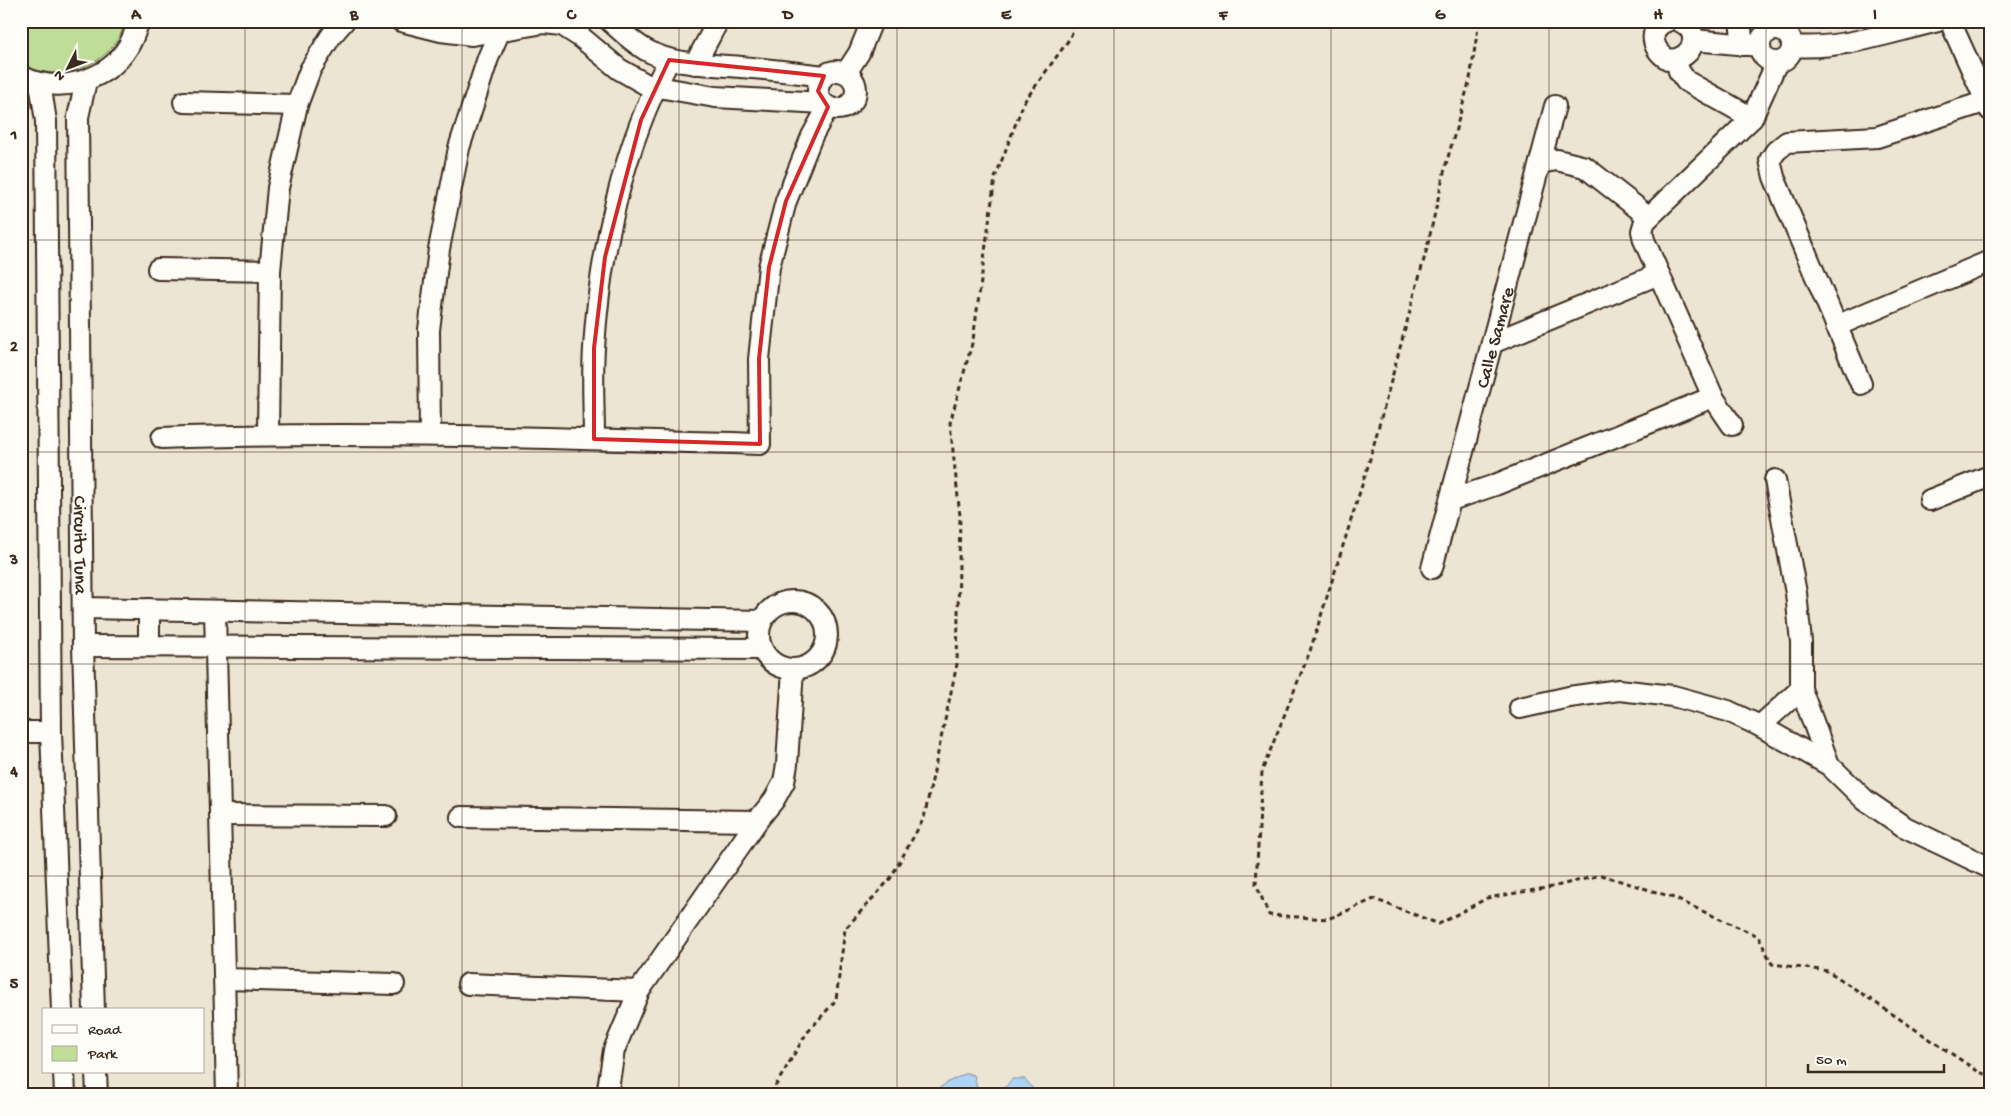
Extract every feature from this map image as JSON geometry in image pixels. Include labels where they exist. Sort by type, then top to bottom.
[{"type":"street","points":[[31,80],[58,86],[86,81],[110,68],[128,47],[139,21]]},
{"type":"street","points":[[268,434],[270,271],[278,188],[297,105],[310,70],[331,36],[344,21]]},
{"type":"street","points":[[401,21],[441,31],[472,34],[502,26],[544,22],[563,23],[619,69],[647,85],[715,97],[826,105],[842,109],[852,102],[856,89],[851,77],[846,73],[832,71],[824,76],[818,84],[818,91],[826,105]]},
{"type":"street","points":[[610,21],[629,39],[646,50],[669,60],[824,76]]},
{"type":"street","points":[[695,64],[718,21]]},
{"type":"street","points":[[846,73],[859,52],[872,21]]},
{"type":"street","points":[[1667,21],[1658,27],[1655,33],[1654,46],[1663,57],[1676,60],[1688,53],[1693,40],[1689,28],[1679,21]]},
{"type":"street","points":[[1740,21],[1751,45],[1765,58],[1777,62]]},
{"type":"street","points":[[1693,40],[1751,45],[1764,34],[1776,29],[1785,32],[1807,47],[1852,42],[1949,23],[1988,104],[1878,137],[1787,142],[1776,151],[1770,160],[1774,177],[1861,384]]},
{"type":"street","points":[[430,435],[429,330],[439,249],[459,148],[488,58],[502,26]]},
{"type":"street","points":[[1732,425],[1713,397],[1642,231],[1645,221],[1752,118],[1777,62],[1788,57],[1785,32]]},
{"type":"street","points":[[594,439],[594,348],[605,257],[621,183],[641,120],[654,86],[669,60]]},
{"type":"street","points":[[1676,60],[1679,71],[1686,81],[1752,118]]},
{"type":"street","name":"Circuito Tuna","points":[[31,80],[46,121],[52,732],[62,1008]]},
{"type":"street","name":"Circuito Tuna","points":[[86,81],[78,117],[82,646],[94,1008]]},
{"type":"street","points":[[184,102],[297,105]]},
{"type":"street","points":[[162,438],[268,434],[430,435],[760,444],[759,359],[770,267],[786,202],[826,105]]},
{"type":"street","name":"Calle Samare","points":[[1432,568],[1555,106]]},
{"type":"street","points":[[1540,163],[1557,160],[1584,167],[1649,217]]},
{"type":"street","points":[[1836,326],[1990,261]]},
{"type":"street","points":[[158,269],[270,271]]},
{"type":"street","points":[[1492,343],[1659,274]]},
{"type":"street","points":[[1450,500],[1495,485],[1713,397]]},
{"type":"street","points":[[1930,500],[1990,476]]},
{"type":"street","points":[[1775,480],[1796,593],[1801,642],[1801,689],[1829,765]]},
{"type":"street","points":[[793,601],[803,603],[818,613],[827,630],[824,649],[812,664],[803,668],[784,668],[775,664],[762,650],[759,631],[762,621],[774,607],[793,601]]},
{"type":"street","points":[[83,608],[762,621]]},
{"type":"street","points":[[149,609],[149,646]]},
{"type":"street","points":[[215,611],[227,1095]]},
{"type":"street","points":[[454,648],[455,615]]},
{"type":"street","points":[[82,646],[762,650]]},
{"type":"street","points":[[607,1095],[614,1050],[639,991],[757,821],[774,800],[784,782],[787,764],[793,669]]},
{"type":"street","points":[[1760,726],[1801,689]]},
{"type":"street","points":[[1520,708],[1569,697],[1619,690],[1673,696],[1728,711],[1760,726],[1829,765],[1865,800],[1903,826],[1990,868]]},
{"type":"street","points":[[21,732],[52,732]]},
{"type":"street","points":[[221,815],[386,816]]},
{"type":"street","points":[[461,817],[757,821]]},
{"type":"street","points":[[225,980],[394,984]]},
{"type":"street","points":[[468,984],[639,991]]},
{"type":"street","points":[[64,1074],[65,1095]]},
{"type":"street","points":[[96,1074],[97,1095]]},
{"type":"path","points":[[773,1095],[776,1085],[806,1034],[836,1000],[845,929],[890,879],[924,818],[957,664],[960,516],[950,423],[973,340],[995,178],[1024,102],[1070,38],[1076,21]]},
{"type":"path","points":[[1478,21],[1470,79],[1368,466],[1310,651],[1262,771],[1256,884],[1269,914],[1328,919],[1374,899],[1439,924],[1487,898],[1552,887],[1601,875],[1669,896],[1758,936],[1772,964],[1828,971],[1919,1034],[1979,1072],[1990,1076]]},
{"type":"highlighted area","points":[[669,60],[824,76],[818,91],[828,107],[786,201],[769,267],[759,359],[760,444],[594,439],[594,348],[605,257],[641,120]]},
{"type":"green space","points":[[21,21],[125,21],[119,36],[110,49],[98,60],[67,72],[51,73],[35,69],[21,62]]},
{"type":"water","points":[[967,1073],[974,1075],[978,1093],[983,1095],[929,1095],[950,1081]]},
{"type":"water","points":[[1012,1079],[1025,1079],[1038,1095],[999,1095]]}]
